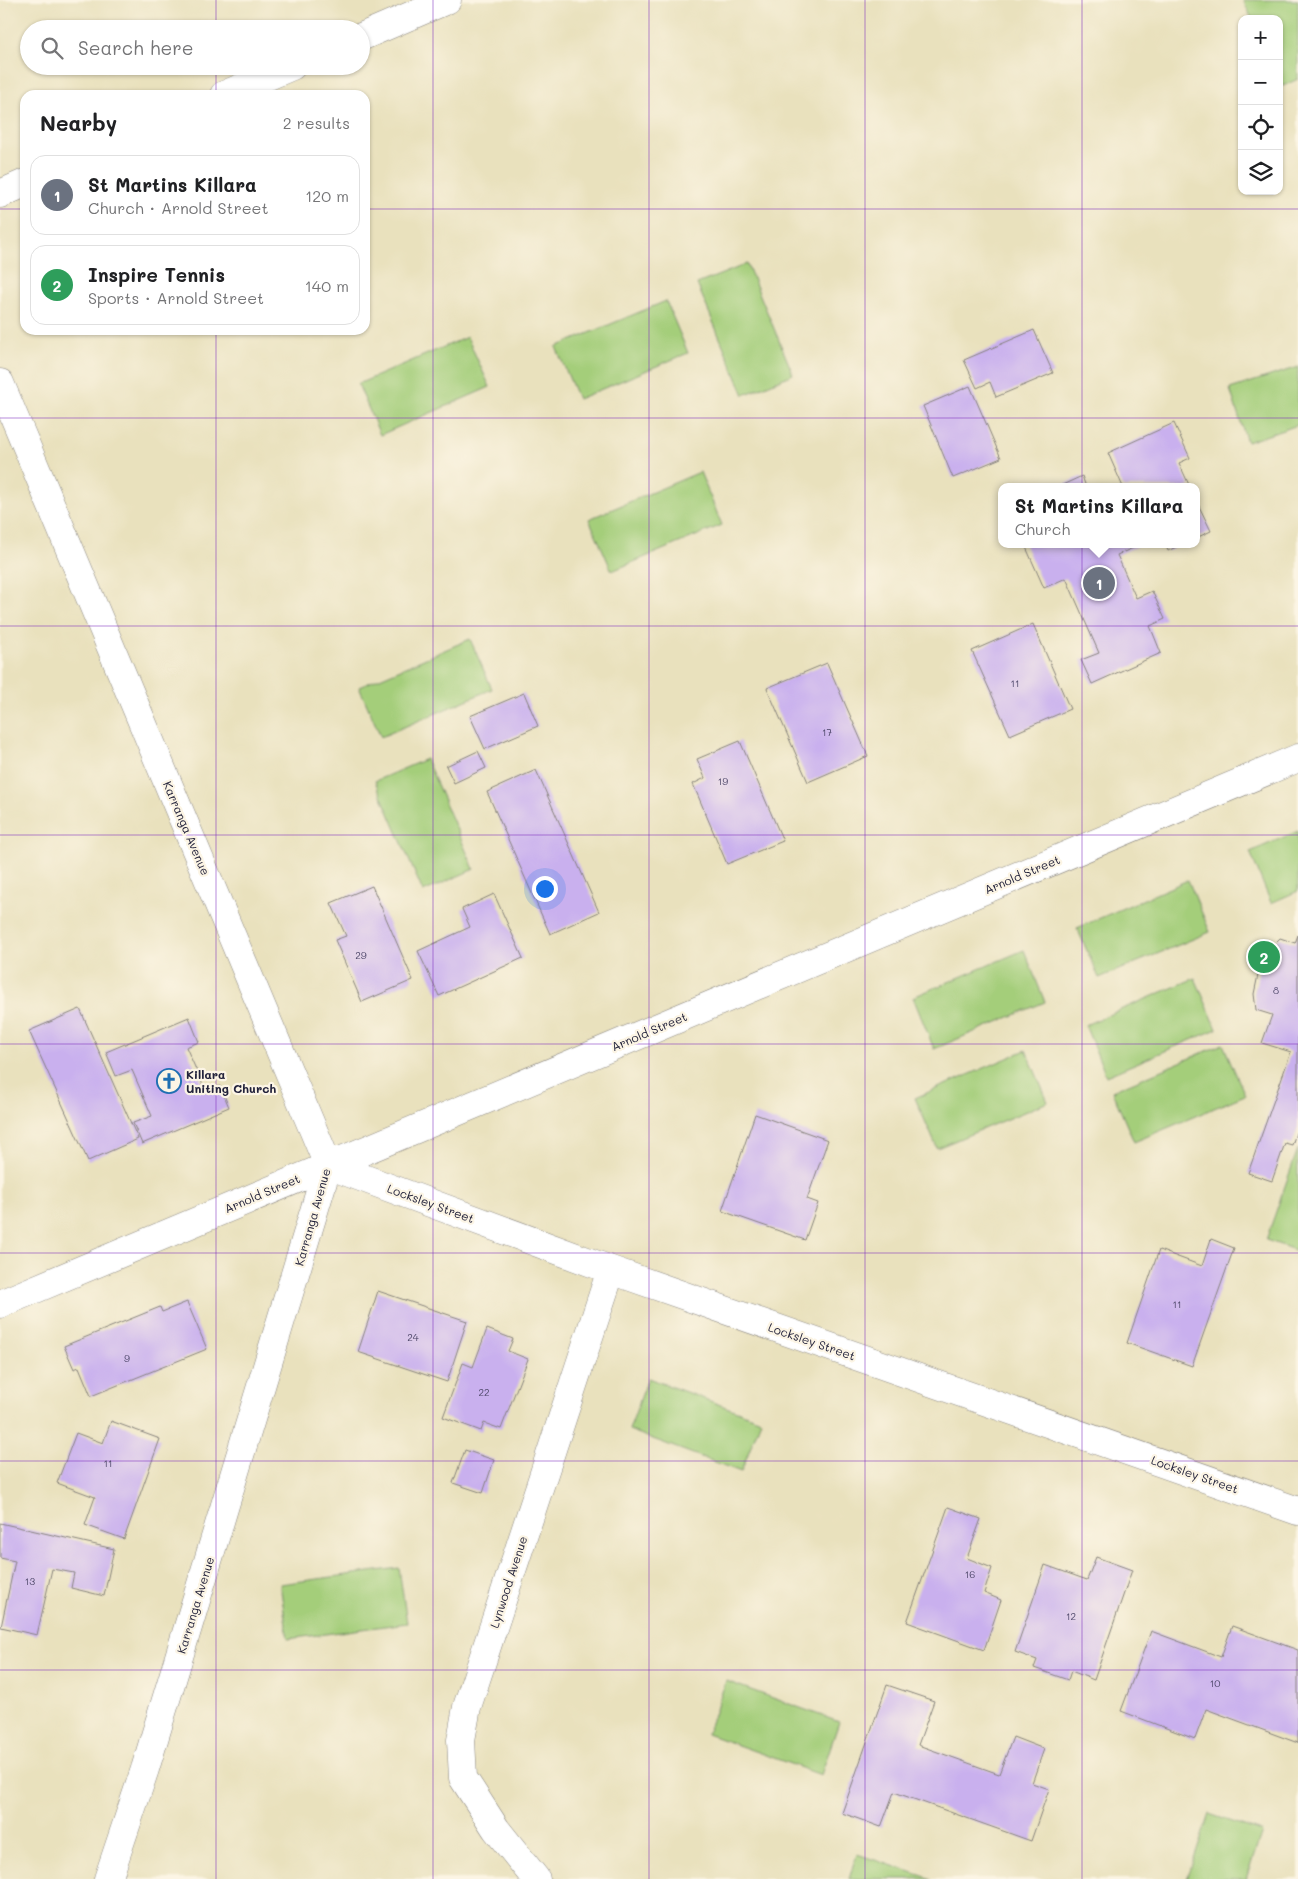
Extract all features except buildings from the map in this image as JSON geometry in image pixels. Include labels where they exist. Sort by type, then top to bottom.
[{"type":"street","points":[[370,33],[448,0]]},
{"type":"street","points":[[236,90],[271,75]]},
{"type":"street","points":[[0,194],[20,185]]},
{"type":"street","name":"Karranga Avenue","points":[[0,383],[328,1165],[145,1769],[108,1879]]},
{"type":"street","name":"Arnold Street","points":[[0,1304],[1298,758]]},
{"type":"street","name":"Locksley Street","points":[[328,1165],[610,1270],[1298,1511]]},
{"type":"street","name":"Lynwood Avenue","points":[[536,1879],[496,1829],[463,1778],[460,1740],[468,1707],[610,1270]]},
{"type":"green space","points":[[1243,0],[1298,0],[1298,79],[1283,86],[1283,15],[1250,15]]},
{"type":"green space","points":[[747,264],[793,374],[744,395],[697,284]]},
{"type":"green space","points":[[666,301],[688,353],[578,399],[556,347]]},
{"type":"green space","points":[[467,337],[490,387],[380,435],[358,384]]},
{"type":"green space","points":[[1298,367],[1298,425],[1247,442],[1230,389]]},
{"type":"green space","points":[[700,472],[722,525],[612,571],[589,519]]},
{"type":"green space","points":[[470,639],[492,689],[381,737],[359,687]]},
{"type":"green space","points":[[426,759],[474,869],[423,892],[375,781]]},
{"type":"green space","points":[[1298,831],[1298,891],[1271,903],[1250,852]]},
{"type":"green space","points":[[1188,880],[1210,932],[1099,978],[1077,928]]},
{"type":"green space","points":[[1024,950],[1045,1002],[934,1049],[913,997]]},
{"type":"green space","points":[[1195,978],[1217,1029],[1106,1076],[1085,1025]]},
{"type":"green space","points":[[1223,1044],[1245,1095],[1134,1142],[1112,1091]]},
{"type":"green space","points":[[1026,1050],[1048,1102],[937,1148],[915,1098]]},
{"type":"green space","points":[[1298,1149],[1298,1251],[1266,1240]]},
{"type":"green space","points":[[648,1378],[761,1420],[741,1472],[629,1430]]},
{"type":"green space","points":[[399,1568],[407,1623],[288,1639],[280,1584]]},
{"type":"green space","points":[[726,1681],[839,1722],[821,1775],[707,1734]]},
{"type":"green space","points":[[1209,1814],[1262,1832],[1246,1879],[1187,1879]]},
{"type":"green space","points":[[857,1854],[932,1879],[849,1879]]},
{"type":"place","name":"St Martins Killara","points":[[1099,583]]},
{"type":"place","name":"Inspire Tennis","points":[[1264,957]]},
{"type":"place","name":"Killara Uniting Church","points":[[169,1081]]}]
